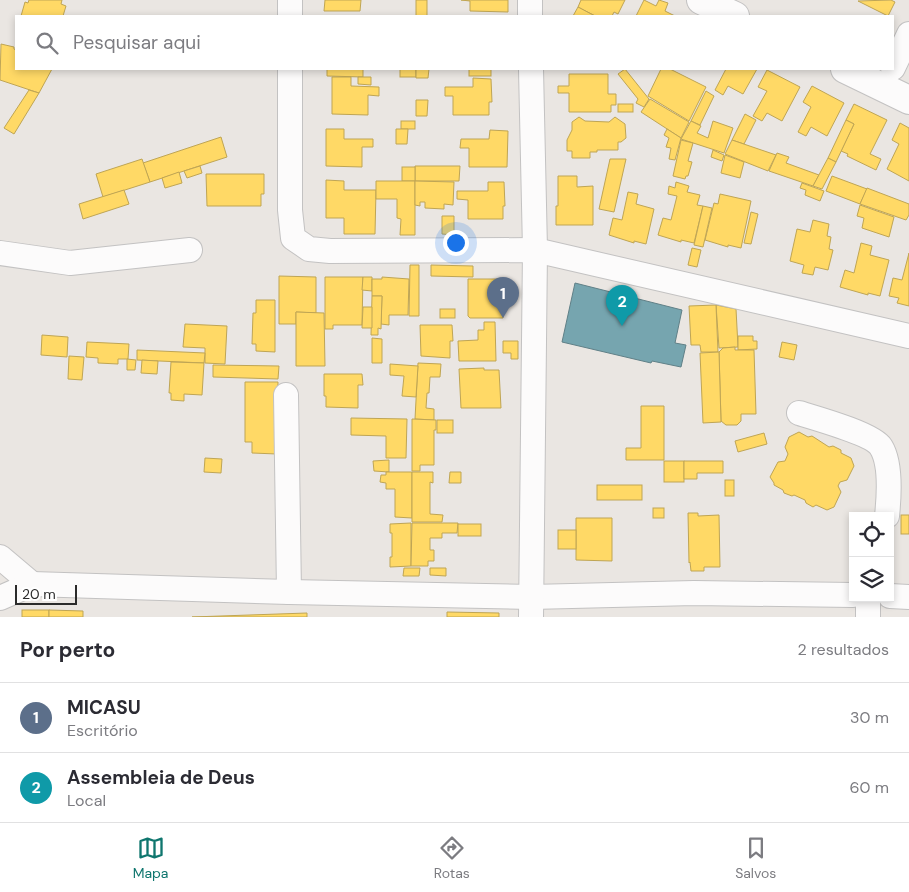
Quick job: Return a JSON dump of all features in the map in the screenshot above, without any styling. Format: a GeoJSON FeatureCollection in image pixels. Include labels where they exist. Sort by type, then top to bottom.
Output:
{"type":"FeatureCollection","features":[{"type":"Feature","properties":{"kind":"street"},"geometry":{"type":"LineString","coordinates":[[290,0],[290,15]]}},
{"type":"Feature","properties":{"kind":"street"},"geometry":{"type":"LineString","coordinates":[[530,0],[530,15]]}},
{"type":"Feature","properties":{"kind":"street"},"geometry":{"type":"LineString","coordinates":[[701,0],[733,15]]}},
{"type":"Feature","properties":{"kind":"street"},"geometry":{"type":"LineString","coordinates":[[894,66],[909,34]]}},
{"type":"Feature","properties":{"kind":"street"},"geometry":{"type":"LineString","coordinates":[[290,70],[290,210],[293,238],[309,250],[535,250],[909,336]]}},
{"type":"Feature","properties":{"kind":"street"},"geometry":{"type":"LineString","coordinates":[[531,70],[535,250],[531,607]]}},
{"type":"Feature","properties":{"kind":"street"},"geometry":{"type":"LineString","coordinates":[[852,70],[890,75],[909,100]]}},
{"type":"Feature","properties":{"kind":"street"},"geometry":{"type":"LineString","coordinates":[[0,253],[70,263],[190,250]]}},
{"type":"Feature","properties":{"kind":"street"},"geometry":{"type":"LineString","coordinates":[[286,395],[289,592]]}},
{"type":"Feature","properties":{"kind":"street"},"geometry":{"type":"LineString","coordinates":[[799,412],[870,437],[881,446],[887,464],[887,512]]}},
{"type":"Feature","properties":{"kind":"street"},"geometry":{"type":"LineString","coordinates":[[0,557],[32,584]]}},
{"type":"Feature","properties":{"kind":"street"},"geometry":{"type":"LineString","coordinates":[[0,598],[32,584],[289,592],[531,607],[694,593],[849,595]]}},
{"type":"Feature","properties":{"kind":"street"},"geometry":{"type":"LineString","coordinates":[[894,596],[909,597]]}},
{"type":"Feature","properties":{"kind":"street"},"geometry":{"type":"LineString","coordinates":[[868,602],[868,617]]}},
{"type":"Feature","properties":{"kind":"building: Moradias"},"geometry":{"type":"Polygon","coordinates":[[[29,0],[62,0],[61,4],[66,6],[63,15],[21,15],[25,2],[28,3],[29,0]]]}},
{"type":"Feature","properties":{"kind":"building: Moradias"},"geometry":{"type":"Polygon","coordinates":[[[325,0],[361,0],[360,11],[324,11],[325,0]]]}},
{"type":"Feature","properties":{"kind":"building: Moradias"},"geometry":{"type":"Polygon","coordinates":[[[416,0],[427,0],[427,15],[416,15],[416,0]]]}},
{"type":"Feature","properties":{"kind":"building: Moradias"},"geometry":{"type":"Polygon","coordinates":[[[461,0],[508,0],[508,12],[470,11],[470,1],[461,0]]]}},
{"type":"Feature","properties":{"kind":"building: Moradias"},"geometry":{"type":"Polygon","coordinates":[[[581,0],[625,0],[618,14],[614,12],[612,15],[593,15],[578,7],[581,0]]]}},
{"type":"Feature","properties":{"kind":"building: Moradias"},"geometry":{"type":"Polygon","coordinates":[[[644,0],[656,6],[659,0],[668,3],[665,11],[673,15],[636,15],[644,0]]]}},
{"type":"Feature","properties":{"kind":"building: Moradias"},"geometry":{"type":"Polygon","coordinates":[[[891,0],[895,2],[888,15],[886,15],[858,1],[891,0]]]}},
{"type":"Feature","properties":{"kind":"building: Moradias"},"geometry":{"type":"Polygon","coordinates":[[[578,7],[593,15],[574,15],[578,7]]]}},
{"type":"Feature","properties":{"kind":"building: Moradias"},"geometry":{"type":"Polygon","coordinates":[[[1,44],[14,47],[15,70],[51,70],[39,93],[0,80],[1,44]]]}},
{"type":"Feature","properties":{"kind":"building: Moradias"},"geometry":{"type":"Polygon","coordinates":[[[327,70],[363,70],[363,77],[327,76],[327,70]]]}},
{"type":"Feature","properties":{"kind":"building: Moradias"},"geometry":{"type":"Polygon","coordinates":[[[400,70],[416,70],[416,77],[400,77],[400,70]]]}},
{"type":"Feature","properties":{"kind":"building: Moradias"},"geometry":{"type":"Polygon","coordinates":[[[416,70],[429,70],[428,78],[416,78],[416,70]]]}},
{"type":"Feature","properties":{"kind":"building: Moradias"},"geometry":{"type":"Polygon","coordinates":[[[469,70],[491,70],[491,76],[469,76],[469,70]]]}},
{"type":"Feature","properties":{"kind":"building: Moradias"},"geometry":{"type":"Polygon","coordinates":[[[626,70],[649,99],[644,107],[636,103],[638,99],[618,74],[626,70]]]}},
{"type":"Feature","properties":{"kind":"building: Moradias"},"geometry":{"type":"Polygon","coordinates":[[[661,70],[672,70],[706,87],[689,121],[648,96],[661,70]]]}},
{"type":"Feature","properties":{"kind":"building: Moradias"},"geometry":{"type":"Polygon","coordinates":[[[725,70],[756,70],[743,94],[728,86],[723,95],[715,90],[725,70]]]}},
{"type":"Feature","properties":{"kind":"building: Moradias"},"geometry":{"type":"Polygon","coordinates":[[[767,70],[800,87],[782,121],[767,113],[762,121],[753,116],[767,91],[758,87],[767,70]]]}},
{"type":"Feature","properties":{"kind":"building: Moradias"},"geometry":{"type":"Polygon","coordinates":[[[569,74],[608,74],[608,94],[616,94],[616,105],[611,105],[611,112],[569,112],[569,93],[558,93],[558,86],[569,86],[569,74]]]}},
{"type":"Feature","properties":{"kind":"building: Moradias"},"geometry":{"type":"Polygon","coordinates":[[[332,77],[351,77],[351,86],[379,87],[379,96],[368,95],[368,115],[332,114],[332,77]]]}},
{"type":"Feature","properties":{"kind":"building: Moradias"},"geometry":{"type":"Polygon","coordinates":[[[358,77],[371,77],[371,85],[358,84],[358,77]]]}},
{"type":"Feature","properties":{"kind":"building: Moradias"},"geometry":{"type":"Polygon","coordinates":[[[473,78],[491,79],[492,102],[489,102],[489,115],[453,115],[453,96],[445,96],[445,87],[473,87],[473,78]]]}},
{"type":"Feature","properties":{"kind":"building: Moradias"},"geometry":{"type":"Polygon","coordinates":[[[812,86],[844,103],[827,136],[811,127],[806,136],[798,132],[811,107],[803,102],[812,86]]]}},
{"type":"Feature","properties":{"kind":"building: Moradias"},"geometry":{"type":"Polygon","coordinates":[[[29,90],[39,93],[14,134],[4,128],[29,90]]]}},
{"type":"Feature","properties":{"kind":"building: Moradias"},"geometry":{"type":"Polygon","coordinates":[[[706,91],[714,96],[700,125],[691,121],[706,91]]]}},
{"type":"Feature","properties":{"kind":"building: Moradias"},"geometry":{"type":"Polygon","coordinates":[[[650,99],[689,122],[681,138],[641,112],[650,99]]]}},
{"type":"Feature","properties":{"kind":"building: Moradias"},"geometry":{"type":"Polygon","coordinates":[[[416,100],[428,100],[427,116],[416,116],[416,100]]]}},
{"type":"Feature","properties":{"kind":"building: Moradias"},"geometry":{"type":"Polygon","coordinates":[[[618,104],[633,104],[633,112],[618,112],[618,104]]]}},
{"type":"Feature","properties":{"kind":"building: Moradias"},"geometry":{"type":"Polygon","coordinates":[[[854,104],[887,120],[870,154],[881,159],[876,170],[847,156],[848,154],[841,151],[854,124],[846,120],[854,104]]]}},
{"type":"Feature","properties":{"kind":"building: Moradias"},"geometry":{"type":"Polygon","coordinates":[[[745,114],[756,120],[744,144],[732,140],[745,114]]]}},
{"type":"Feature","properties":{"kind":"building: Moradias"},"geometry":{"type":"Polygon","coordinates":[[[579,117],[585,121],[609,122],[615,117],[625,124],[626,138],[618,142],[618,150],[597,150],[597,152],[590,152],[590,158],[572,158],[572,151],[567,151],[567,140],[572,130],[572,122],[579,117]]]}},
{"type":"Feature","properties":{"kind":"building: Moradias"},"geometry":{"type":"Polygon","coordinates":[[[846,120],[854,124],[836,162],[828,158],[846,120]]]}},
{"type":"Feature","properties":{"kind":"building: Moradias"},"geometry":{"type":"Polygon","coordinates":[[[401,121],[415,121],[415,129],[401,129],[401,121]]]}},
{"type":"Feature","properties":{"kind":"building: Moradias"},"geometry":{"type":"Polygon","coordinates":[[[691,121],[701,126],[697,133],[708,138],[713,121],[733,128],[724,153],[681,139],[691,121]]]}},
{"type":"Feature","properties":{"kind":"building: Moradias"},"geometry":{"type":"Polygon","coordinates":[[[900,123],[909,128],[909,181],[887,169],[899,144],[892,140],[900,123]]]}},
{"type":"Feature","properties":{"kind":"building: Moradias"},"geometry":{"type":"Polygon","coordinates":[[[326,129],[344,129],[344,139],[373,139],[373,147],[362,147],[362,167],[326,166],[326,129]]]}},
{"type":"Feature","properties":{"kind":"building: Moradias"},"geometry":{"type":"Polygon","coordinates":[[[396,129],[408,129],[407,144],[396,144],[396,129]]]}},
{"type":"Feature","properties":{"kind":"building: Moradias"},"geometry":{"type":"Polygon","coordinates":[[[667,129],[681,138],[675,160],[669,159],[671,148],[666,147],[669,138],[664,135],[667,129]]]}},
{"type":"Feature","properties":{"kind":"building: Moradias"},"geometry":{"type":"Polygon","coordinates":[[[490,130],[508,131],[507,167],[469,167],[469,148],[460,148],[461,139],[489,139],[490,130]]]}},
{"type":"Feature","properties":{"kind":"building: Moradias"},"geometry":{"type":"Polygon","coordinates":[[[221,137],[227,157],[150,182],[143,163],[221,137]]]}},
{"type":"Feature","properties":{"kind":"building: Moradias"},"geometry":{"type":"Polygon","coordinates":[[[681,140],[693,143],[688,161],[692,162],[688,176],[685,179],[673,176],[681,140]]]}},
{"type":"Feature","properties":{"kind":"building: Moradias"},"geometry":{"type":"Polygon","coordinates":[[[732,140],[776,155],[768,171],[725,154],[732,140]]]}},
{"type":"Feature","properties":{"kind":"building: Moradias"},"geometry":{"type":"Polygon","coordinates":[[[713,150],[724,155],[722,161],[711,157],[713,150]]]}},
{"type":"Feature","properties":{"kind":"building: Moradias"},"geometry":{"type":"Polygon","coordinates":[[[777,153],[789,157],[786,163],[819,175],[813,186],[769,171],[777,153]]]}},
{"type":"Feature","properties":{"kind":"building: Moradias"},"geometry":{"type":"Polygon","coordinates":[[[725,155],[744,162],[740,178],[721,173],[725,155]]]}},
{"type":"Feature","properties":{"kind":"building: Moradias"},"geometry":{"type":"Polygon","coordinates":[[[828,158],[836,162],[822,189],[813,186],[828,158]]]}},
{"type":"Feature","properties":{"kind":"building: Moradias"},"geometry":{"type":"Polygon","coordinates":[[[142,159],[150,182],[103,197],[96,174],[142,159]]]}},
{"type":"Feature","properties":{"kind":"building: Moradias"},"geometry":{"type":"Polygon","coordinates":[[[610,159],[626,159],[614,212],[599,209],[610,159]]]}},
{"type":"Feature","properties":{"kind":"building: Moradias"},"geometry":{"type":"Polygon","coordinates":[[[200,166],[202,173],[187,178],[184,171],[200,166]]]}},
{"type":"Feature","properties":{"kind":"building: Moradias"},"geometry":{"type":"Polygon","coordinates":[[[415,166],[460,166],[459,181],[415,181],[415,166]]]}},
{"type":"Feature","properties":{"kind":"building: Moradias"},"geometry":{"type":"Polygon","coordinates":[[[402,167],[415,167],[415,181],[402,181],[402,167]]]}},
{"type":"Feature","properties":{"kind":"building: Moradias"},"geometry":{"type":"Polygon","coordinates":[[[179,172],[182,183],[165,188],[162,178],[179,172]]]}},
{"type":"Feature","properties":{"kind":"building: Moradias"},"geometry":{"type":"Polygon","coordinates":[[[206,174],[264,174],[264,194],[261,194],[261,206],[207,206],[206,174]]]}},
{"type":"Feature","properties":{"kind":"building: Moradias"},"geometry":{"type":"Polygon","coordinates":[[[558,176],[577,176],[577,187],[593,186],[593,225],[556,225],[558,176]]]}},
{"type":"Feature","properties":{"kind":"building: Moradias"},"geometry":{"type":"Polygon","coordinates":[[[832,176],[867,189],[860,204],[826,191],[832,176]]]}},
{"type":"Feature","properties":{"kind":"building: Moradias"},"geometry":{"type":"Polygon","coordinates":[[[326,180],[344,181],[344,190],[376,190],[375,234],[344,234],[344,218],[326,218],[326,180]]]}},
{"type":"Feature","properties":{"kind":"building: Moradias"},"geometry":{"type":"Polygon","coordinates":[[[376,181],[415,181],[415,235],[400,235],[401,219],[397,218],[397,199],[376,199],[376,181]]]}},
{"type":"Feature","properties":{"kind":"building: Moradias"},"geometry":{"type":"Polygon","coordinates":[[[415,181],[454,182],[453,205],[444,204],[444,209],[425,208],[425,202],[420,202],[420,206],[415,205],[415,181]]]}},
{"type":"Feature","properties":{"kind":"building: Moradias"},"geometry":{"type":"Polygon","coordinates":[[[488,182],[504,182],[505,206],[503,206],[503,219],[468,219],[468,200],[457,199],[457,191],[488,191],[488,182]]]}},
{"type":"Feature","properties":{"kind":"building: Moradias"},"geometry":{"type":"Polygon","coordinates":[[[676,182],[689,186],[687,192],[700,195],[697,205],[703,206],[694,243],[681,240],[681,242],[658,235],[663,218],[671,220],[677,196],[668,194],[669,186],[675,188],[676,182]]]}},
{"type":"Feature","properties":{"kind":"building: Moradias"},"geometry":{"type":"Polygon","coordinates":[[[802,183],[824,191],[820,201],[805,195],[806,190],[800,188],[802,183]]]}},
{"type":"Feature","properties":{"kind":"building: Moradias"},"geometry":{"type":"Polygon","coordinates":[[[867,188],[909,204],[909,215],[906,220],[860,204],[867,188]]]}},
{"type":"Feature","properties":{"kind":"building: Moradias"},"geometry":{"type":"Polygon","coordinates":[[[124,190],[129,204],[83,219],[79,204],[124,190]]]}},
{"type":"Feature","properties":{"kind":"building: Moradias"},"geometry":{"type":"Polygon","coordinates":[[[628,192],[638,194],[636,204],[654,209],[646,244],[634,241],[634,243],[609,235],[613,218],[622,220],[628,192]]]}},
{"type":"Feature","properties":{"kind":"building: Moradias"},"geometry":{"type":"Polygon","coordinates":[[[720,194],[751,201],[741,248],[728,245],[728,247],[705,240],[714,203],[718,204],[720,194]]]}},
{"type":"Feature","properties":{"kind":"building: Moradias"},"geometry":{"type":"Polygon","coordinates":[[[860,205],[894,217],[889,237],[862,228],[864,218],[857,216],[860,205]]]}},
{"type":"Feature","properties":{"kind":"building: Moradias"},"geometry":{"type":"Polygon","coordinates":[[[703,206],[712,208],[703,247],[694,245],[703,206]]]}},
{"type":"Feature","properties":{"kind":"building: Moradias"},"geometry":{"type":"Polygon","coordinates":[[[751,212],[758,214],[751,244],[744,243],[751,212]]]}},
{"type":"Feature","properties":{"kind":"building: Moradias"},"geometry":{"type":"Polygon","coordinates":[[[442,216],[454,216],[454,235],[442,234],[442,216]]]}},
{"type":"Feature","properties":{"kind":"building: Moradias"},"geometry":{"type":"Polygon","coordinates":[[[813,220],[829,224],[827,236],[831,237],[829,249],[833,250],[828,270],[815,267],[813,275],[802,273],[804,265],[790,261],[797,229],[810,232],[813,220]]]}},
{"type":"Feature","properties":{"kind":"building: Moradias"},"geometry":{"type":"Polygon","coordinates":[[[861,243],[872,246],[870,255],[889,260],[880,296],[868,293],[868,295],[840,287],[845,270],[854,273],[861,243]]]}},
{"type":"Feature","properties":{"kind":"building: Moradias"},"geometry":{"type":"Polygon","coordinates":[[[692,248],[701,250],[697,267],[688,265],[692,248]]]}},
{"type":"Feature","properties":{"kind":"building: Moradias"},"geometry":{"type":"Polygon","coordinates":[[[909,253],[909,306],[897,303],[899,298],[889,296],[893,278],[902,280],[909,253]]]}},
{"type":"Feature","properties":{"kind":"building: Moradias"},"geometry":{"type":"Polygon","coordinates":[[[410,265],[419,265],[419,316],[409,316],[410,265]]]}},
{"type":"Feature","properties":{"kind":"building: Moradias"},"geometry":{"type":"Polygon","coordinates":[[[431,265],[473,266],[473,277],[431,276],[431,265]]]}},
{"type":"Feature","properties":{"kind":"building: Moradias"},"geometry":{"type":"Polygon","coordinates":[[[279,276],[316,277],[316,313],[296,312],[296,324],[279,324],[279,276]]]}},
{"type":"Feature","properties":{"kind":"building: Moradias"},"geometry":{"type":"Polygon","coordinates":[[[325,277],[363,277],[362,325],[333,325],[333,329],[325,329],[325,277]]]}},
{"type":"Feature","properties":{"kind":"building: Moradias"},"geometry":{"type":"Polygon","coordinates":[[[363,277],[372,277],[372,291],[362,290],[363,277]]]}},
{"type":"Feature","properties":{"kind":"building: Moradias"},"geometry":{"type":"Polygon","coordinates":[[[382,277],[409,279],[408,315],[389,315],[389,325],[381,324],[382,296],[372,296],[372,279],[382,279],[382,277]]]}},
{"type":"Feature","properties":{"kind":"building: Moradias"},"geometry":{"type":"Polygon","coordinates":[[[468,279],[503,279],[504,295],[511,295],[511,304],[503,304],[503,318],[470,318],[468,316],[468,279]]]}},
{"type":"Feature","properties":{"kind":"building: Moradias"},"geometry":{"type":"Polygon","coordinates":[[[372,296],[382,296],[381,329],[378,328],[378,335],[371,335],[372,296]]]}},
{"type":"Feature","properties":{"kind":"building: Moradias"},"geometry":{"type":"Polygon","coordinates":[[[256,300],[275,300],[275,352],[256,351],[256,344],[252,344],[253,313],[256,313],[256,300]]]}},
{"type":"Feature","properties":{"kind":"building: Moradias"},"geometry":{"type":"Polygon","coordinates":[[[716,305],[736,309],[738,347],[719,348],[716,305]]]}},
{"type":"Feature","properties":{"kind":"building: Moradias"},"geometry":{"type":"Polygon","coordinates":[[[716,305],[718,352],[701,352],[700,345],[691,345],[689,306],[716,305]]]}},
{"type":"Feature","properties":{"kind":"building: Moradias"},"geometry":{"type":"Polygon","coordinates":[[[363,307],[372,307],[372,328],[362,328],[363,307]]]}},
{"type":"Feature","properties":{"kind":"building: Moradias"},"geometry":{"type":"Polygon","coordinates":[[[440,309],[455,309],[455,318],[440,318],[440,309]]]}},
{"type":"Feature","properties":{"kind":"building: Moradias"},"geometry":{"type":"Polygon","coordinates":[[[296,312],[324,313],[325,366],[296,366],[296,312]]]}},
{"type":"Feature","properties":{"kind":"building: Moradias"},"geometry":{"type":"Polygon","coordinates":[[[484,322],[495,322],[496,361],[459,361],[458,341],[478,340],[478,330],[484,330],[484,322]]]}},
{"type":"Feature","properties":{"kind":"building: Moradias"},"geometry":{"type":"Polygon","coordinates":[[[185,324],[227,326],[225,364],[205,363],[205,348],[183,347],[185,324]]]}},
{"type":"Feature","properties":{"kind":"building: Moradias"},"geometry":{"type":"Polygon","coordinates":[[[420,325],[452,325],[453,341],[450,341],[450,358],[421,356],[420,325]]]}},
{"type":"Feature","properties":{"kind":"building: Moradias"},"geometry":{"type":"Polygon","coordinates":[[[42,335],[68,337],[67,357],[41,355],[42,335]]]}},
{"type":"Feature","properties":{"kind":"building: Moradias"},"geometry":{"type":"Polygon","coordinates":[[[738,336],[753,336],[753,341],[757,341],[757,349],[738,350],[738,336]]]}},
{"type":"Feature","properties":{"kind":"building: Moradias"},"geometry":{"type":"Polygon","coordinates":[[[372,338],[382,339],[382,363],[372,363],[372,338]]]}},
{"type":"Feature","properties":{"kind":"building: Moradias"},"geometry":{"type":"Polygon","coordinates":[[[503,341],[518,341],[518,359],[511,359],[511,353],[503,353],[503,341]]]}},
{"type":"Feature","properties":{"kind":"building: Moradias"},"geometry":{"type":"Polygon","coordinates":[[[87,342],[129,344],[128,359],[118,359],[118,364],[98,363],[98,358],[86,357],[87,342]]]}},
{"type":"Feature","properties":{"kind":"building: Moradias"},"geometry":{"type":"Polygon","coordinates":[[[782,342],[797,345],[794,360],[779,357],[782,342]]]}},
{"type":"Feature","properties":{"kind":"building: Moradias"},"geometry":{"type":"Polygon","coordinates":[[[735,347],[735,350],[754,350],[756,414],[741,414],[741,421],[737,425],[726,425],[721,421],[719,352],[723,348],[735,347]]]}},
{"type":"Feature","properties":{"kind":"building: Moradias"},"geometry":{"type":"Polygon","coordinates":[[[137,350],[205,353],[204,363],[137,360],[137,350]]]}},
{"type":"Feature","properties":{"kind":"building: Moradias"},"geometry":{"type":"Polygon","coordinates":[[[719,352],[721,422],[703,423],[700,353],[719,352]]]}},
{"type":"Feature","properties":{"kind":"building: Moradias"},"geometry":{"type":"Polygon","coordinates":[[[69,356],[84,357],[82,380],[68,379],[69,356]]]}},
{"type":"Feature","properties":{"kind":"building: Moradias"},"geometry":{"type":"Polygon","coordinates":[[[127,359],[136,360],[135,370],[127,370],[127,359]]]}},
{"type":"Feature","properties":{"kind":"building: Moradias"},"geometry":{"type":"Polygon","coordinates":[[[142,360],[158,361],[157,374],[141,373],[142,360]]]}},
{"type":"Feature","properties":{"kind":"building: Moradias"},"geometry":{"type":"Polygon","coordinates":[[[171,362],[204,363],[202,395],[184,394],[184,401],[171,400],[171,393],[169,393],[171,362]]]}},
{"type":"Feature","properties":{"kind":"building: Moradias"},"geometry":{"type":"Polygon","coordinates":[[[418,363],[441,364],[440,377],[430,377],[429,393],[427,393],[426,408],[434,409],[434,420],[415,419],[418,363]]]}},
{"type":"Feature","properties":{"kind":"building: Moradias"},"geometry":{"type":"Polygon","coordinates":[[[390,364],[418,366],[416,397],[402,396],[404,376],[390,375],[390,364]]]}},
{"type":"Feature","properties":{"kind":"building: Moradias"},"geometry":{"type":"Polygon","coordinates":[[[213,365],[279,366],[278,379],[213,377],[213,365]]]}},
{"type":"Feature","properties":{"kind":"building: Moradias"},"geometry":{"type":"Polygon","coordinates":[[[484,368],[484,370],[499,370],[501,408],[461,408],[459,369],[484,368]]]}},
{"type":"Feature","properties":{"kind":"building: Moradias"},"geometry":{"type":"Polygon","coordinates":[[[324,374],[362,374],[363,385],[358,385],[358,408],[326,407],[324,374]]]}},
{"type":"Feature","properties":{"kind":"building: Moradias"},"geometry":{"type":"Polygon","coordinates":[[[245,382],[278,382],[277,454],[252,453],[252,442],[245,442],[245,382]]]}},
{"type":"Feature","properties":{"kind":"building: Moradias"},"geometry":{"type":"Polygon","coordinates":[[[641,406],[664,406],[664,460],[626,460],[626,448],[641,448],[641,406]]]}},
{"type":"Feature","properties":{"kind":"building: Moradias"},"geometry":{"type":"Polygon","coordinates":[[[351,418],[407,419],[406,458],[386,458],[386,436],[351,435],[351,418]]]}},
{"type":"Feature","properties":{"kind":"building: Moradias"},"geometry":{"type":"Polygon","coordinates":[[[412,419],[436,420],[436,430],[434,430],[434,465],[420,465],[420,471],[412,471],[412,419]]]}},
{"type":"Feature","properties":{"kind":"building: Moradias"},"geometry":{"type":"Polygon","coordinates":[[[437,420],[453,420],[453,433],[437,433],[437,420]]]}},
{"type":"Feature","properties":{"kind":"building: Moradias"},"geometry":{"type":"Polygon","coordinates":[[[799,432],[808,437],[812,436],[829,447],[833,446],[841,450],[841,453],[851,458],[854,466],[847,480],[840,482],[838,486],[841,492],[834,507],[827,510],[816,505],[813,507],[806,503],[805,500],[784,493],[783,490],[774,485],[770,477],[778,462],[785,461],[788,454],[785,447],[789,437],[799,432]]]}},
{"type":"Feature","properties":{"kind":"building: Moradias"},"geometry":{"type":"Polygon","coordinates":[[[764,433],[767,444],[738,452],[735,441],[764,433]]]}},
{"type":"Feature","properties":{"kind":"building: Moradias"},"geometry":{"type":"Polygon","coordinates":[[[205,458],[222,459],[221,473],[204,472],[205,458]]]}},
{"type":"Feature","properties":{"kind":"building: Moradias"},"geometry":{"type":"Polygon","coordinates":[[[389,460],[389,472],[374,471],[373,461],[389,460]]]}},
{"type":"Feature","properties":{"kind":"building: Moradias"},"geometry":{"type":"Polygon","coordinates":[[[664,461],[684,461],[684,482],[664,482],[664,461]]]}},
{"type":"Feature","properties":{"kind":"building: Moradias"},"geometry":{"type":"Polygon","coordinates":[[[684,461],[723,461],[723,473],[697,473],[697,479],[684,479],[684,461]]]}},
{"type":"Feature","properties":{"kind":"building: Moradias"},"geometry":{"type":"Polygon","coordinates":[[[386,472],[412,472],[412,518],[395,517],[395,489],[386,489],[386,483],[380,482],[381,475],[386,475],[386,472]]]}},
{"type":"Feature","properties":{"kind":"building: Moradias"},"geometry":{"type":"Polygon","coordinates":[[[412,472],[433,472],[433,483],[430,482],[430,514],[443,515],[442,522],[412,522],[412,472]]]}},
{"type":"Feature","properties":{"kind":"building: Moradias"},"geometry":{"type":"Polygon","coordinates":[[[450,472],[461,472],[461,483],[449,483],[450,472]]]}},
{"type":"Feature","properties":{"kind":"building: Moradias"},"geometry":{"type":"Polygon","coordinates":[[[725,480],[734,480],[734,496],[725,496],[725,480]]]}},
{"type":"Feature","properties":{"kind":"building: Moradias"},"geometry":{"type":"Polygon","coordinates":[[[597,485],[642,485],[642,500],[597,500],[597,485]]]}},
{"type":"Feature","properties":{"kind":"building: Moradias"},"geometry":{"type":"Polygon","coordinates":[[[653,508],[664,508],[664,518],[653,518],[653,508]]]}},
{"type":"Feature","properties":{"kind":"building: Moradias"},"geometry":{"type":"Polygon","coordinates":[[[688,513],[698,513],[698,516],[719,515],[720,567],[704,567],[704,571],[691,571],[689,563],[688,513]]]}},
{"type":"Feature","properties":{"kind":"building: Moradias"},"geometry":{"type":"Polygon","coordinates":[[[901,515],[909,515],[909,534],[901,534],[901,515]]]}},
{"type":"Feature","properties":{"kind":"building: Moradias"},"geometry":{"type":"Polygon","coordinates":[[[576,518],[612,518],[612,561],[576,560],[576,518]]]}},
{"type":"Feature","properties":{"kind":"building: Moradias"},"geometry":{"type":"Polygon","coordinates":[[[411,523],[411,566],[390,567],[392,533],[390,533],[390,524],[411,523]]]}},
{"type":"Feature","properties":{"kind":"building: Moradias"},"geometry":{"type":"Polygon","coordinates":[[[412,523],[458,523],[457,533],[442,533],[442,538],[430,538],[430,550],[434,550],[434,561],[428,561],[428,566],[411,566],[412,523]]]}},
{"type":"Feature","properties":{"kind":"building: Moradias"},"geometry":{"type":"Polygon","coordinates":[[[458,524],[481,524],[481,536],[458,536],[458,524]]]}},
{"type":"Feature","properties":{"kind":"building: Moradias"},"geometry":{"type":"Polygon","coordinates":[[[558,530],[576,530],[576,549],[558,549],[558,530]]]}},
{"type":"Feature","properties":{"kind":"building: Moradias"},"geometry":{"type":"Polygon","coordinates":[[[404,568],[420,568],[419,576],[403,576],[404,568]]]}},
{"type":"Feature","properties":{"kind":"building: Moradias"},"geometry":{"type":"Polygon","coordinates":[[[430,568],[446,568],[446,576],[430,575],[430,568]]]}},
{"type":"Feature","properties":{"kind":"building: Moradias"},"geometry":{"type":"Polygon","coordinates":[[[22,610],[49,610],[49,617],[22,617],[22,610]]]}},
{"type":"Feature","properties":{"kind":"building: Moradias"},"geometry":{"type":"Polygon","coordinates":[[[49,610],[83,611],[83,617],[49,617],[49,610]]]}},
{"type":"Feature","properties":{"kind":"building: Moradias"},"geometry":{"type":"Polygon","coordinates":[[[447,612],[499,613],[499,617],[447,617],[447,612]]]}},
{"type":"Feature","properties":{"kind":"building: Moradias"},"geometry":{"type":"Polygon","coordinates":[[[307,613],[307,617],[192,617],[307,613]]]}},
{"type":"Feature","properties":{"kind":"building: Público"},"geometry":{"type":"Polygon","coordinates":[[[575,283],[682,310],[675,343],[686,345],[681,367],[652,361],[651,363],[562,342],[575,283]]]}},
{"type":"Feature","properties":{"kind":"place","name":"MICASU"},"geometry":{"type":"Point","coordinates":[503,318]}},
{"type":"Feature","properties":{"kind":"place","name":"Assembleia de Deus"},"geometry":{"type":"Point","coordinates":[622,326]}}]}
